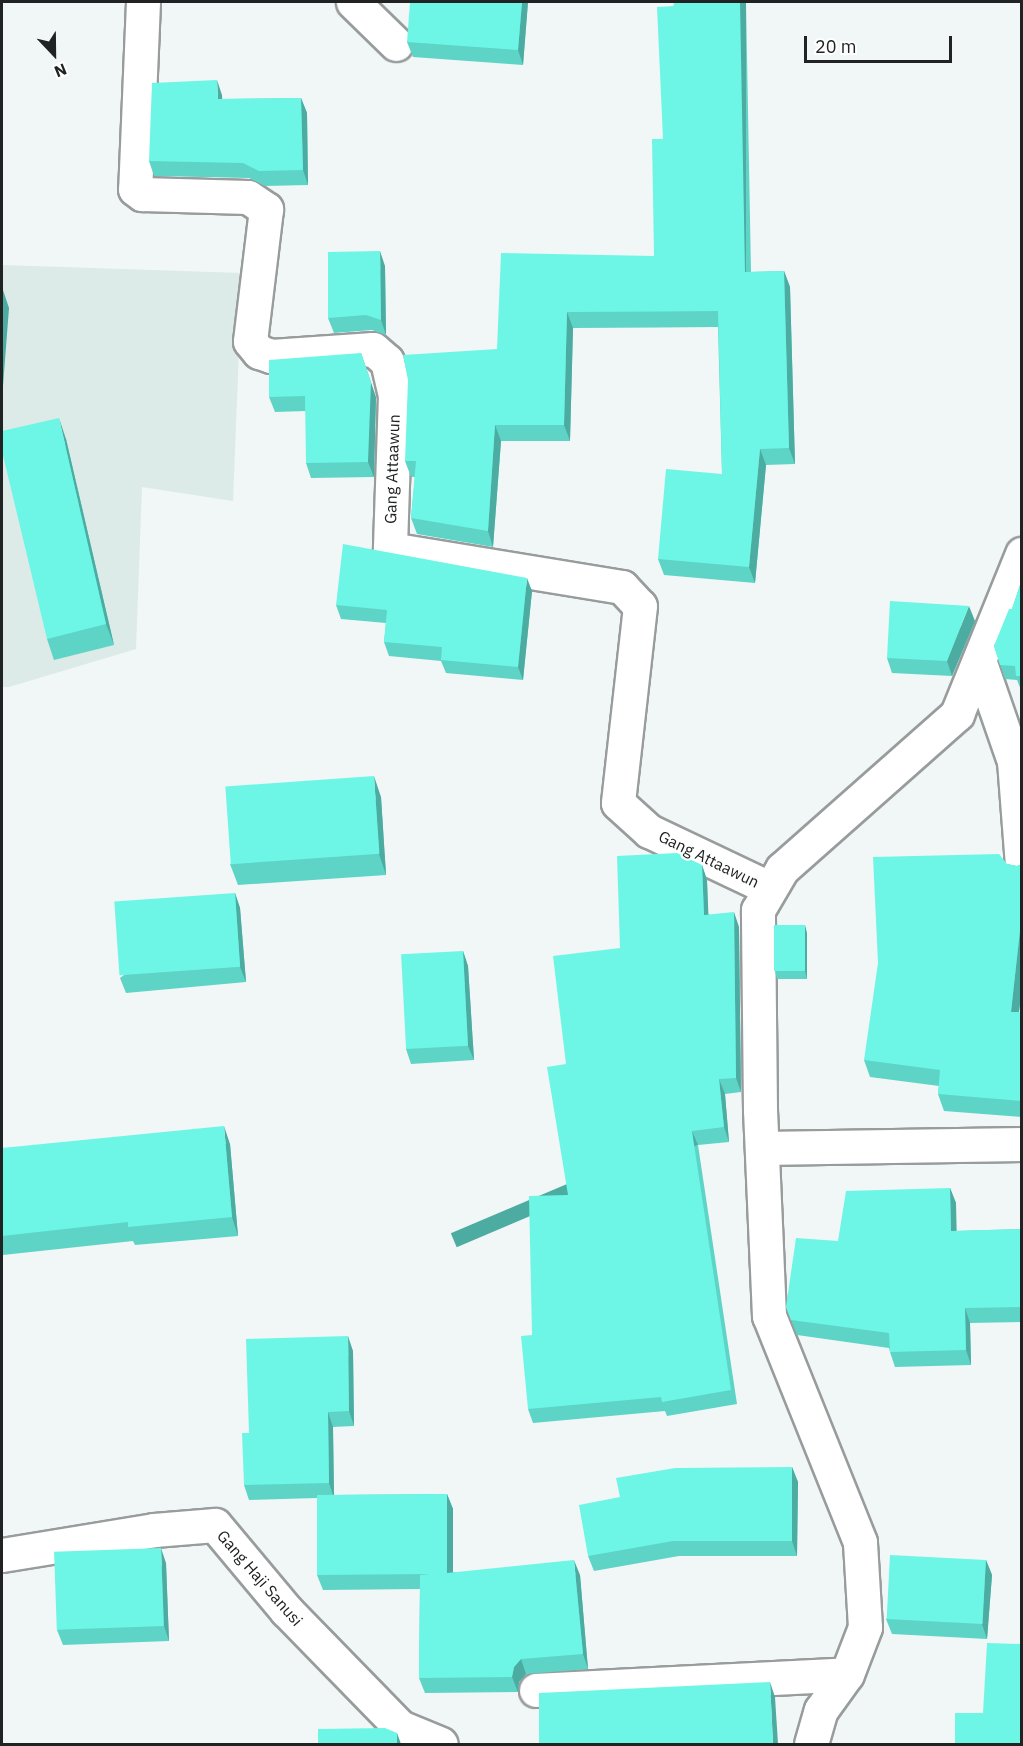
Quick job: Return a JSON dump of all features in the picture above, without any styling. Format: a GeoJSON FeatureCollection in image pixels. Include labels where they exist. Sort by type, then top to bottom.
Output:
{"type":"FeatureCollection","features":[{"type":"Feature","properties":{"kind":"street","name":"Gang Attaawun"},"geometry":{"type":"LineString","coordinates":[[143,2],[135,189],[142,195],[248,197],[266,209],[250,341],[259,352],[271,356],[373,349],[387,361],[395,395],[390,549],[622,587],[640,606],[618,803],[649,831],[769,888]]}},
{"type":"Feature","properties":{"kind":"street"},"geometry":{"type":"LineString","coordinates":[[353,2],[396,44]]}},
{"type":"Feature","properties":{"kind":"street"},"geometry":{"type":"LineString","coordinates":[[812,1744],[821,1710],[847,1674],[865,1627],[860,1542],[769,1316],[762,1148],[758,910],[782,869],[957,714],[980,663],[1022,554]]}},
{"type":"Feature","properties":{"kind":"street"},"geometry":{"type":"LineString","coordinates":[[980,663],[1014,761],[1022,864]]}},
{"type":"Feature","properties":{"kind":"street"},"geometry":{"type":"LineString","coordinates":[[762,1148],[1022,1143]]}},
{"type":"Feature","properties":{"kind":"street","name":"Gang Haji Sanusi"},"geometry":{"type":"LineString","coordinates":[[2,1555],[154,1530],[215,1525],[286,1610],[400,1727],[441,1744]]}},
{"type":"Feature","properties":{"kind":"street"},"geometry":{"type":"LineString","coordinates":[[536,1690],[847,1674]]}},
{"type":"Feature","properties":{"kind":"shaded area"},"geometry":{"type":"Polygon","coordinates":[[[2,265],[242,273],[233,501],[142,487],[136,649],[9,687],[2,687],[2,265]]]}},
{"type":"Feature","properties":{"kind":"building"},"geometry":{"type":"Polygon","coordinates":[[[410,2],[522,2],[518,50],[407,42],[410,2]]]}},
{"type":"Feature","properties":{"kind":"building"},"geometry":{"type":"Polygon","coordinates":[[[674,2],[740,2],[745,272],[784,271],[789,448],[760,449],[749,567],[658,559],[666,469],[722,474],[718,311],[567,312],[564,425],[495,425],[488,531],[411,518],[416,461],[405,461],[408,380],[403,355],[497,349],[501,253],[654,256],[652,139],[663,139],[657,7],[674,6],[674,2]]]}},
{"type":"Feature","properties":{"kind":"building"},"geometry":{"type":"Polygon","coordinates":[[[217,80],[218,99],[301,98],[303,170],[259,171],[243,163],[149,161],[152,83],[217,80]]]}},
{"type":"Feature","properties":{"kind":"building"},"geometry":{"type":"Polygon","coordinates":[[[380,251],[381,320],[366,315],[328,318],[328,252],[380,251]]]}},
{"type":"Feature","properties":{"kind":"building"},"geometry":{"type":"Polygon","coordinates":[[[361,353],[371,382],[368,462],[306,463],[305,396],[269,397],[269,360],[361,353]]]}},
{"type":"Feature","properties":{"kind":"building"},"geometry":{"type":"Polygon","coordinates":[[[59,418],[106,624],[47,639],[2,451],[2,431],[59,418]]]}},
{"type":"Feature","properties":{"kind":"building"},"geometry":{"type":"Polygon","coordinates":[[[343,544],[527,578],[518,667],[441,660],[442,647],[384,642],[387,610],[336,605],[343,544]]]}},
{"type":"Feature","properties":{"kind":"building"},"geometry":{"type":"Polygon","coordinates":[[[1022,579],[1022,676],[1016,676],[1015,666],[1000,665],[994,646],[1009,609],[1012,609],[1022,579]]]}},
{"type":"Feature","properties":{"kind":"building"},"geometry":{"type":"Polygon","coordinates":[[[890,601],[969,606],[947,661],[887,658],[890,601]]]}},
{"type":"Feature","properties":{"kind":"building"},"geometry":{"type":"Polygon","coordinates":[[[374,776],[379,854],[231,864],[225,786],[374,776]]]}},
{"type":"Feature","properties":{"kind":"building"},"geometry":{"type":"Polygon","coordinates":[[[677,853],[702,865],[704,915],[734,912],[736,1078],[719,1079],[724,1127],[692,1131],[731,1390],[662,1402],[661,1397],[528,1409],[521,1336],[532,1335],[529,1196],[568,1195],[547,1067],[566,1064],[553,956],[620,948],[617,856],[677,853]]]}},
{"type":"Feature","properties":{"kind":"building"},"geometry":{"type":"Polygon","coordinates":[[[999,854],[1007,864],[1017,866],[1022,864],[1022,912],[1011,1012],[1022,1012],[1022,1101],[938,1094],[940,1070],[864,1060],[878,963],[873,857],[999,854]]]}},
{"type":"Feature","properties":{"kind":"building"},"geometry":{"type":"Polygon","coordinates":[[[235,893],[240,967],[119,975],[114,901],[235,893]]]}},
{"type":"Feature","properties":{"kind":"building"},"geometry":{"type":"Polygon","coordinates":[[[774,925],[805,925],[805,971],[774,971],[774,925]]]}},
{"type":"Feature","properties":{"kind":"building"},"geometry":{"type":"Polygon","coordinates":[[[463,951],[468,1046],[406,1049],[401,954],[463,951]]]}},
{"type":"Feature","properties":{"kind":"building"},"geometry":{"type":"Polygon","coordinates":[[[224,1126],[232,1217],[128,1227],[128,1222],[2,1236],[2,1148],[224,1126]]]}},
{"type":"Feature","properties":{"kind":"building"},"geometry":{"type":"Polygon","coordinates":[[[950,1188],[951,1231],[1022,1229],[1022,1307],[965,1308],[966,1350],[890,1352],[889,1333],[791,1320],[786,1307],[796,1238],[838,1241],[846,1191],[950,1188]]]}},
{"type":"Feature","properties":{"kind":"building"},"geometry":{"type":"Polygon","coordinates":[[[348,1336],[349,1411],[328,1412],[329,1483],[244,1485],[242,1433],[249,1433],[246,1339],[348,1336]]]}},
{"type":"Feature","properties":{"kind":"building"},"geometry":{"type":"Polygon","coordinates":[[[792,1467],[792,1541],[673,1541],[588,1556],[579,1505],[620,1497],[616,1478],[675,1468],[792,1467]]]}},
{"type":"Feature","properties":{"kind":"building"},"geometry":{"type":"Polygon","coordinates":[[[447,1494],[447,1573],[574,1560],[583,1654],[521,1659],[514,1667],[512,1677],[419,1678],[420,1575],[431,1574],[317,1575],[317,1495],[447,1494]]]}},
{"type":"Feature","properties":{"kind":"building"},"geometry":{"type":"Polygon","coordinates":[[[161,1548],[164,1626],[57,1630],[54,1552],[161,1548]]]}},
{"type":"Feature","properties":{"kind":"building"},"geometry":{"type":"Polygon","coordinates":[[[890,1555],[986,1560],[983,1624],[887,1619],[890,1555]]]}},
{"type":"Feature","properties":{"kind":"building"},"geometry":{"type":"Polygon","coordinates":[[[987,1643],[1022,1644],[1022,1744],[955,1744],[955,1713],[983,1713],[987,1643]]]}},
{"type":"Feature","properties":{"kind":"building"},"geometry":{"type":"Polygon","coordinates":[[[770,1682],[773,1744],[539,1744],[539,1693],[770,1682]]]}},
{"type":"Feature","properties":{"kind":"building"},"geometry":{"type":"Polygon","coordinates":[[[385,1728],[397,1733],[397,1744],[318,1744],[318,1729],[385,1728]]]}}]}
